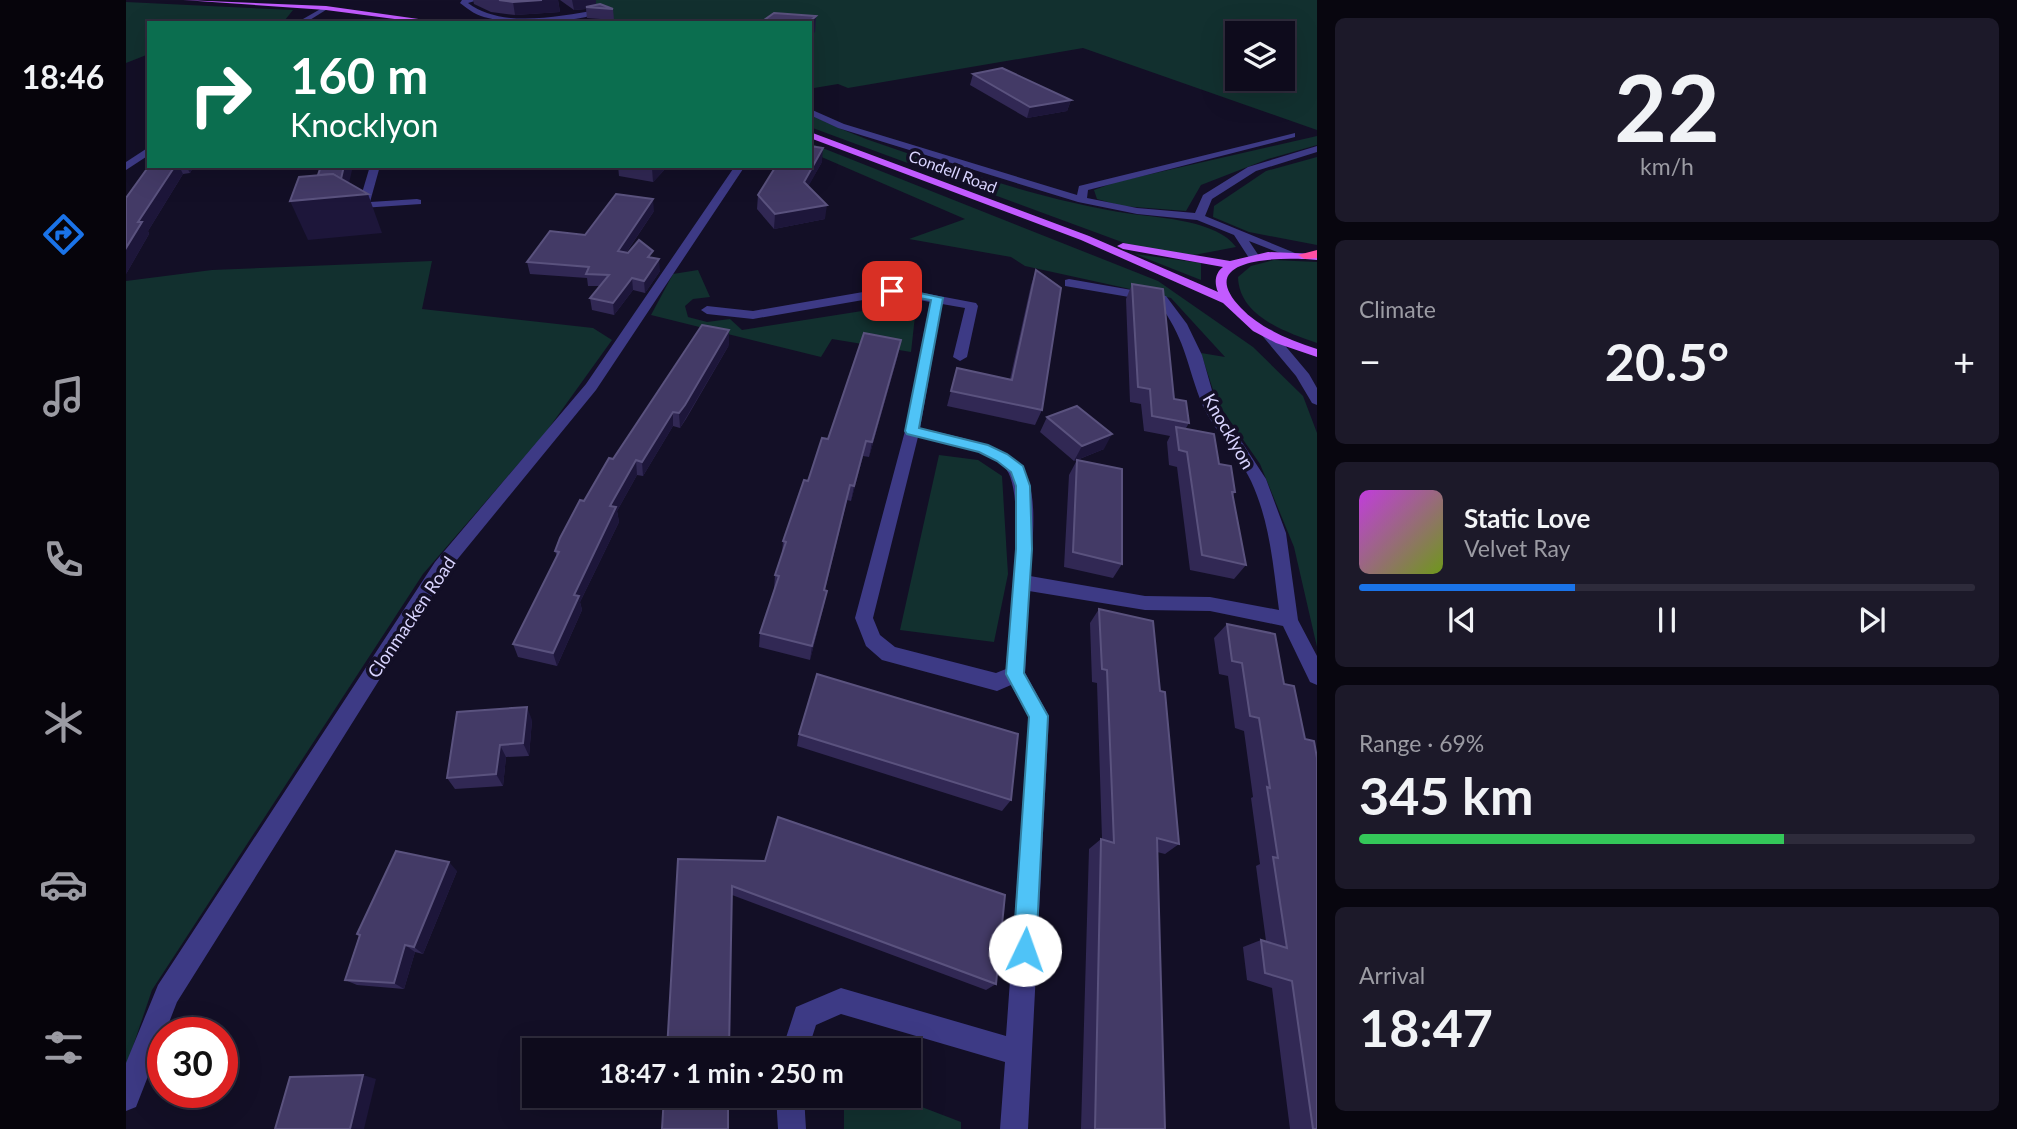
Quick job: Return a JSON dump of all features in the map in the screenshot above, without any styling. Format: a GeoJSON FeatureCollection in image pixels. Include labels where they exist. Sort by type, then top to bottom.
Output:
{"type":"FeatureCollection","features":[{"type":"Feature","properties":{"kind":"main road"},"geometry":{"type":"LineString","coordinates":[[186,0],[326,8],[428,21]]}},
{"type":"Feature","properties":{"kind":"main road","name":"Condell Road"},"geometry":{"type":"LineString","coordinates":[[812,136],[1085,238]]}},
{"type":"Feature","properties":{"kind":"main road"},"geometry":{"type":"LineString","coordinates":[[1085,238],[1233,265]]}},
{"type":"Feature","properties":{"kind":"main road"},"geometry":{"type":"LineString","coordinates":[[1085,238],[1227,300],[1250,322],[1267,333],[1317,353]]}},
{"type":"Feature","properties":{"kind":"main road"},"geometry":{"type":"LineString","coordinates":[[1227,300],[1222,286],[1224,275],[1233,265],[1253,256],[1289,253],[1313,255]]}},
{"type":"Feature","properties":{"kind":"street"},"geometry":{"type":"LineString","coordinates":[[475,0],[461,2],[469,10],[519,21]]}},
{"type":"Feature","properties":{"kind":"street"},"geometry":{"type":"LineString","coordinates":[[560,6],[577,21]]}},
{"type":"Feature","properties":{"kind":"street"},"geometry":{"type":"LineString","coordinates":[[303,21],[326,8]]}},
{"type":"Feature","properties":{"kind":"street"},"geometry":{"type":"LineString","coordinates":[[532,21],[598,12]]}},
{"type":"Feature","properties":{"kind":"street"},"geometry":{"type":"LineString","coordinates":[[812,113],[841,126],[1082,200],[1137,211],[1199,217],[1239,234],[1261,239],[1289,253]]}},
{"type":"Feature","properties":{"kind":"street"},"geometry":{"type":"LineString","coordinates":[[1082,200],[1083,188],[1292,135]]}},
{"type":"Feature","properties":{"kind":"street"},"geometry":{"type":"LineString","coordinates":[[1199,217],[1207,197],[1252,169],[1317,149]]}},
{"type":"Feature","properties":{"kind":"street"},"geometry":{"type":"LineString","coordinates":[[126,167],[147,151]]}},
{"type":"Feature","properties":{"kind":"street"},"geometry":{"type":"LineString","coordinates":[[364,206],[374,168]]}},
{"type":"Feature","properties":{"kind":"street","name":"Clonmacken Road"},"geometry":{"type":"LineString","coordinates":[[126,1097],[167,994],[441,567],[591,387],[739,168]]}},
{"type":"Feature","properties":{"kind":"street"},"geometry":{"type":"LineString","coordinates":[[343,208],[417,202]]}},
{"type":"Feature","properties":{"kind":"street"},"geometry":{"type":"LineString","coordinates":[[1239,234],[1253,256]]}},
{"type":"Feature","properties":{"kind":"street","name":"Knocklyon"},"geometry":{"type":"LineString","coordinates":[[1069,283],[1162,299],[1169,306],[1195,355],[1208,401],[1258,479],[1278,533],[1289,620],[1317,676]]}},
{"type":"Feature","properties":{"kind":"street"},"geometry":{"type":"LineString","coordinates":[[707,310],[753,315],[892,291],[937,298],[972,306],[960,357]]}},
{"type":"Feature","properties":{"kind":"street"},"geometry":{"type":"LineString","coordinates":[[937,298],[912,431],[864,618],[873,640],[889,654],[997,682],[1015,674]]}},
{"type":"Feature","properties":{"kind":"street"},"geometry":{"type":"LineString","coordinates":[[1267,333],[1302,374],[1317,400]]}},
{"type":"Feature","properties":{"kind":"street"},"geometry":{"type":"LineString","coordinates":[[912,431],[983,449],[1018,470],[1023,486],[1015,674],[1039,716],[1014,1129]]}},
{"type":"Feature","properties":{"kind":"street"},"geometry":{"type":"LineString","coordinates":[[1021,582],[1145,603],[1210,604],[1289,620]]}},
{"type":"Feature","properties":{"kind":"street"},"geometry":{"type":"LineString","coordinates":[[799,1038],[805,1016],[841,1001],[1018,1054]]}},
{"type":"Feature","properties":{"kind":"street"},"geometry":{"type":"LineString","coordinates":[[791,1108],[792,1129]]}},
{"type":"Feature","properties":{"kind":"green space"},"geometry":{"type":"Polygon","coordinates":[[[588,0],[1317,0],[1317,130],[1083,48],[848,88],[838,84],[814,88],[812,94],[812,21],[616,21],[588,0]]]}},
{"type":"Feature","properties":{"kind":"green space"},"geometry":{"type":"Polygon","coordinates":[[[126,2],[293,10],[285,20],[279,21],[147,21],[147,55],[126,63],[126,2]]]}},
{"type":"Feature","properties":{"kind":"green space"},"geometry":{"type":"Polygon","coordinates":[[[812,115],[881,144],[1027,191],[1079,204],[1203,226],[1228,238],[1236,247],[1194,255],[1138,248],[812,128],[812,115]]]}},
{"type":"Feature","properties":{"kind":"green space"},"geometry":{"type":"Polygon","coordinates":[[[1317,136],[1317,145],[1268,159],[1201,185],[1186,211],[1122,206],[1097,199],[1094,190],[1116,182],[1317,136]]]}},
{"type":"Feature","properties":{"kind":"green space"},"geometry":{"type":"Polygon","coordinates":[[[812,144],[1158,281],[1253,347],[1303,396],[1317,433],[1317,647],[1294,547],[1260,464],[1217,402],[1201,353],[1225,357],[1171,298],[1025,266],[1011,257],[909,239],[965,219],[812,153],[812,144]]]}},
{"type":"Feature","properties":{"kind":"green space"},"geometry":{"type":"Polygon","coordinates":[[[1317,157],[1317,245],[1249,232],[1213,217],[1214,206],[1266,171],[1317,157]]]}},
{"type":"Feature","properties":{"kind":"green space"},"geometry":{"type":"Polygon","coordinates":[[[1135,254],[1201,263],[1201,280],[1135,254]]]}},
{"type":"Feature","properties":{"kind":"green space"},"geometry":{"type":"Polygon","coordinates":[[[1274,260],[1317,262],[1317,343],[1291,334],[1266,320],[1246,302],[1240,291],[1238,277],[1251,266],[1274,260]]]}},
{"type":"Feature","properties":{"kind":"green space"},"geometry":{"type":"Polygon","coordinates":[[[432,261],[422,309],[593,328],[612,340],[546,432],[423,574],[152,990],[126,1067],[126,281],[212,270],[432,261]]]}},
{"type":"Feature","properties":{"kind":"green space"},"geometry":{"type":"Polygon","coordinates":[[[698,270],[710,297],[693,299],[685,306],[688,317],[707,322],[730,319],[742,330],[900,305],[916,307],[911,352],[832,339],[821,357],[651,315],[673,274],[698,270]]]}},
{"type":"Feature","properties":{"kind":"green space"},"geometry":{"type":"Polygon","coordinates":[[[939,455],[978,460],[1002,476],[1008,574],[994,642],[900,630],[939,455]]]}},
{"type":"Feature","properties":{"kind":"green space"},"geometry":{"type":"Polygon","coordinates":[[[921,1107],[961,1122],[961,1129],[844,1129],[844,1108],[921,1107]]]}},
{"type":"Feature","properties":{"kind":"building"},"geometry":{"type":"Polygon","coordinates":[[[499,0],[542,0],[513,2],[499,0]]]}},
{"type":"Feature","properties":{"kind":"building"},"geometry":{"type":"Polygon","coordinates":[[[600,4],[613,9],[586,7],[600,4]]]}},
{"type":"Feature","properties":{"kind":"building"},"geometry":{"type":"Polygon","coordinates":[[[774,13],[816,16],[810,21],[763,21],[774,13]]]}},
{"type":"Feature","properties":{"kind":"building"},"geometry":{"type":"Polygon","coordinates":[[[1002,68],[1071,100],[1030,107],[973,74],[1002,68]]]}},
{"type":"Feature","properties":{"kind":"building"},"geometry":{"type":"Polygon","coordinates":[[[812,146],[823,148],[812,168],[812,146]]]}},
{"type":"Feature","properties":{"kind":"building"},"geometry":{"type":"Polygon","coordinates":[[[148,168],[174,168],[138,222],[142,222],[126,248],[126,198],[148,168]]]}},
{"type":"Feature","properties":{"kind":"building"},"geometry":{"type":"Polygon","coordinates":[[[320,168],[344,168],[341,179],[333,174],[318,175],[320,168]]]}},
{"type":"Feature","properties":{"kind":"building"},"geometry":{"type":"Polygon","coordinates":[[[775,168],[812,168],[804,182],[827,205],[775,214],[758,195],[775,168]]]}},
{"type":"Feature","properties":{"kind":"building"},"geometry":{"type":"Polygon","coordinates":[[[333,174],[368,194],[290,201],[299,177],[333,174]]]}},
{"type":"Feature","properties":{"kind":"building"},"geometry":{"type":"Polygon","coordinates":[[[616,194],[653,199],[618,251],[628,253],[639,240],[653,251],[648,257],[659,259],[644,281],[632,278],[613,303],[590,298],[609,275],[586,274],[589,267],[527,262],[550,231],[585,235],[616,194]]]}},
{"type":"Feature","properties":{"kind":"building"},"geometry":{"type":"Polygon","coordinates":[[[1036,270],[1061,288],[1042,410],[951,391],[957,368],[1012,380],[1036,270]]]}},
{"type":"Feature","properties":{"kind":"building"},"geometry":{"type":"Polygon","coordinates":[[[1132,284],[1163,289],[1174,399],[1186,401],[1189,423],[1152,416],[1150,389],[1138,387],[1132,284]]]}},
{"type":"Feature","properties":{"kind":"building"},"geometry":{"type":"Polygon","coordinates":[[[702,325],[729,330],[685,405],[679,413],[673,412],[642,462],[636,460],[610,506],[616,507],[574,595],[579,596],[553,653],[513,644],[559,552],[555,551],[560,538],[580,500],[584,501],[609,458],[613,459],[702,325]]]}},
{"type":"Feature","properties":{"kind":"building"},"geometry":{"type":"Polygon","coordinates":[[[864,333],[901,340],[872,442],[866,441],[854,486],[850,485],[812,646],[760,633],[779,576],[775,575],[786,542],[783,541],[804,480],[808,481],[822,438],[828,439],[864,333]]]}},
{"type":"Feature","properties":{"kind":"building"},"geometry":{"type":"Polygon","coordinates":[[[1077,406],[1112,434],[1082,446],[1047,417],[1077,406]]]}},
{"type":"Feature","properties":{"kind":"building"},"geometry":{"type":"Polygon","coordinates":[[[1176,427],[1214,434],[1219,464],[1231,466],[1235,492],[1232,492],[1246,565],[1202,555],[1187,452],[1179,450],[1176,427]]]}},
{"type":"Feature","properties":{"kind":"building"},"geometry":{"type":"Polygon","coordinates":[[[1077,460],[1122,469],[1122,564],[1073,552],[1077,460]]]}},
{"type":"Feature","properties":{"kind":"building"},"geometry":{"type":"Polygon","coordinates":[[[1099,609],[1153,621],[1160,691],[1165,692],[1179,844],[1157,838],[1165,1129],[1095,1129],[1101,839],[1114,843],[1107,670],[1102,669],[1099,609]]]}},
{"type":"Feature","properties":{"kind":"building"},"geometry":{"type":"Polygon","coordinates":[[[1227,624],[1275,634],[1284,684],[1294,686],[1305,739],[1314,741],[1317,758],[1317,1129],[1313,1129],[1292,981],[1265,973],[1261,940],[1287,948],[1273,857],[1278,858],[1259,718],[1250,716],[1242,663],[1232,661],[1227,624]]]}},
{"type":"Feature","properties":{"kind":"building"},"geometry":{"type":"Polygon","coordinates":[[[817,674],[1018,734],[1011,800],[799,734],[817,674]]]}},
{"type":"Feature","properties":{"kind":"building"},"geometry":{"type":"Polygon","coordinates":[[[527,707],[523,743],[500,745],[496,774],[447,778],[457,712],[527,707]]]}},
{"type":"Feature","properties":{"kind":"building"},"geometry":{"type":"Polygon","coordinates":[[[778,817],[1005,895],[996,984],[732,886],[729,1038],[668,1038],[678,859],[765,861],[778,817]]]}},
{"type":"Feature","properties":{"kind":"building"},"geometry":{"type":"Polygon","coordinates":[[[396,851],[449,862],[414,947],[405,945],[394,983],[345,980],[360,935],[357,934],[396,851]]]}},
{"type":"Feature","properties":{"kind":"building"},"geometry":{"type":"Polygon","coordinates":[[[363,1075],[350,1129],[275,1129],[290,1077],[363,1075]]]}},
{"type":"Feature","properties":{"kind":"building"},"geometry":{"type":"Polygon","coordinates":[[[663,1108],[728,1108],[728,1129],[662,1129],[663,1108]]]}},
{"type":"Feature","properties":{"kind":"route"},"geometry":{"type":"LineString","coordinates":[[892,291],[937,298],[912,431],[983,449],[1002,457],[1018,470],[1023,486],[1024,549],[1015,674],[1039,716],[1025,950]]}}]}
